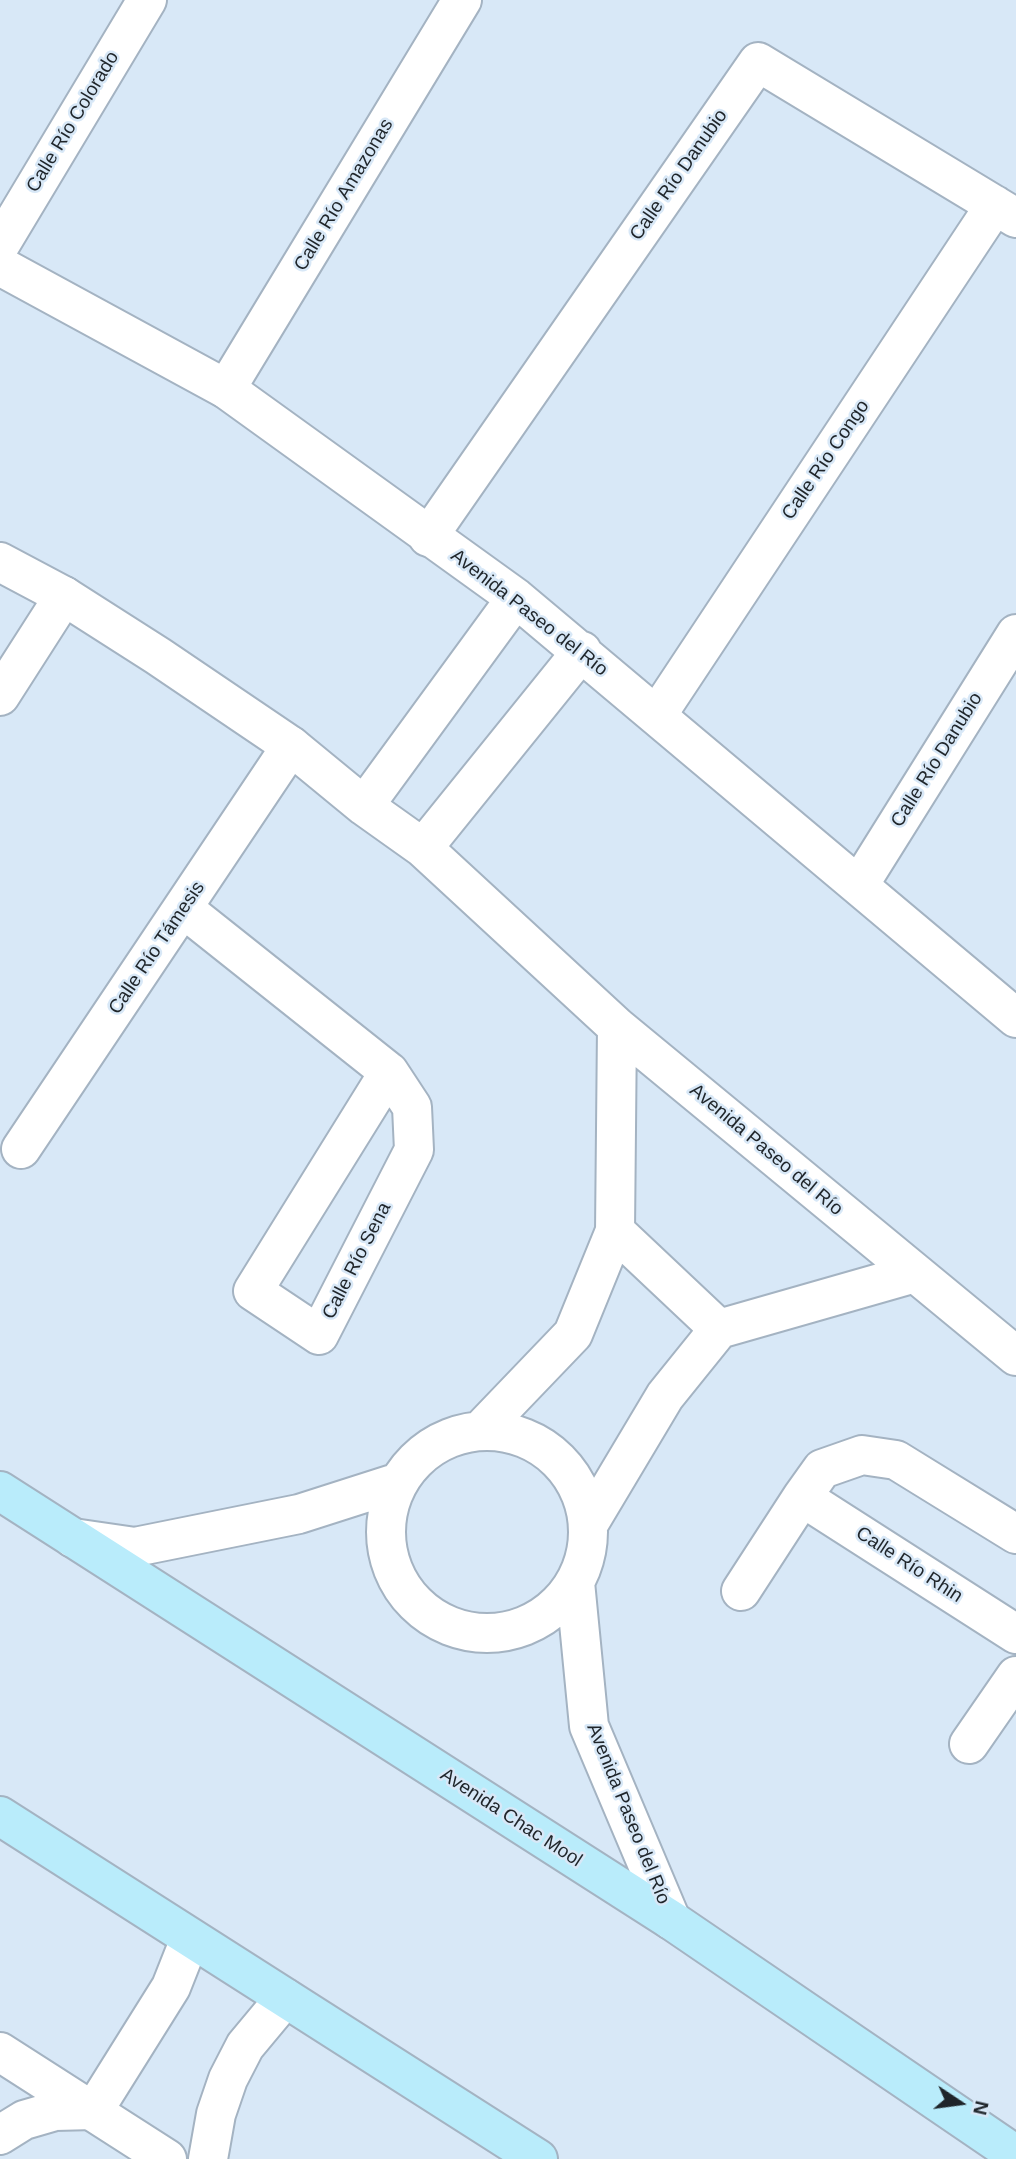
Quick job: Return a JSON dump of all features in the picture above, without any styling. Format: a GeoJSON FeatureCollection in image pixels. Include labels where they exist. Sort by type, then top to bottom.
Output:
{"type":"FeatureCollection","features":[{"type":"Feature","properties":{"kind":"main road","name":"Avenida Chac Mool"},"geometry":{"type":"LineString","coordinates":[[0,1491],[671,1920],[1016,2155]]}},
{"type":"Feature","properties":{"kind":"main road"},"geometry":{"type":"LineString","coordinates":[[0,1816],[538,2159]]}},
{"type":"Feature","properties":{"kind":"street","name":"Calle Río Colorado"},"geometry":{"type":"LineString","coordinates":[[0,245],[147,0]]}},
{"type":"Feature","properties":{"kind":"street","name":"Calle Río Amazonas"},"geometry":{"type":"LineString","coordinates":[[226,389],[462,0]]}},
{"type":"Feature","properties":{"kind":"street","name":"Calle Río Danubio"},"geometry":{"type":"LineString","coordinates":[[428,537],[758,62],[1006,211]]}},
{"type":"Feature","properties":{"kind":"street","name":"Calle Río Congo"},"geometry":{"type":"LineString","coordinates":[[657,715],[1006,211]]}},
{"type":"Feature","properties":{"kind":"street","name":"Avenida Paseo del Río"},"geometry":{"type":"LineString","coordinates":[[0,266],[226,389],[516,598],[1016,1018]]}},
{"type":"Feature","properties":{"kind":"street","name":"Avenida Paseo del Río"},"geometry":{"type":"LineString","coordinates":[[0,562],[64,596],[291,746],[364,806],[423,848],[617,1027],[1016,1356]]}},
{"type":"Feature","properties":{"kind":"street"},"geometry":{"type":"LineString","coordinates":[[0,696],[64,596]]}},
{"type":"Feature","properties":{"kind":"street"},"geometry":{"type":"LineString","coordinates":[[364,806],[516,598]]}},
{"type":"Feature","properties":{"kind":"street","name":"Calle Río Danubio"},"geometry":{"type":"LineString","coordinates":[[859,885],[1016,635]]}},
{"type":"Feature","properties":{"kind":"street"},"geometry":{"type":"LineString","coordinates":[[423,848],[582,651]]}},
{"type":"Feature","properties":{"kind":"street","name":"Calle Río Támesis"},"geometry":{"type":"LineString","coordinates":[[21,1149],[291,746]]}},
{"type":"Feature","properties":{"kind":"street","name":"Calle Río Sena"},"geometry":{"type":"LineString","coordinates":[[184,909],[389,1072],[412,1107],[414,1150],[319,1335],[253,1291],[389,1072]]}},
{"type":"Feature","properties":{"kind":"street"},"geometry":{"type":"LineString","coordinates":[[480,1431],[573,1334],[615,1231],[617,1027]]}},
{"type":"Feature","properties":{"kind":"street"},"geometry":{"type":"LineString","coordinates":[[615,1231],[719,1329]]}},
{"type":"Feature","properties":{"kind":"street"},"geometry":{"type":"LineString","coordinates":[[588,1525],[665,1396],[719,1329],[915,1273]]}},
{"type":"Feature","properties":{"kind":"street"},"geometry":{"type":"LineString","coordinates":[[480,1431],[512,1434],[542,1447],[565,1468],[581,1495],[588,1525],[586,1555],[575,1583],[556,1606],[530,1624],[500,1633],[468,1632],[438,1621],[413,1602],[401,1584],[386,1545],[388,1513],[399,1482],[420,1456],[447,1439],[480,1431]]}},
{"type":"Feature","properties":{"kind":"street"},"geometry":{"type":"LineString","coordinates":[[741,1591],[822,1469],[862,1455],[896,1460],[1016,1534]]}},
{"type":"Feature","properties":{"kind":"street"},"geometry":{"type":"LineString","coordinates":[[73,1538],[135,1547],[299,1514],[399,1482]]}},
{"type":"Feature","properties":{"kind":"street","name":"Calle Río Rhin"},"geometry":{"type":"LineString","coordinates":[[802,1497],[1016,1634]]}},
{"type":"Feature","properties":{"kind":"street","name":"Avenida Paseo del Río"},"geometry":{"type":"LineString","coordinates":[[575,1583],[589,1726],[671,1920]]}},
{"type":"Feature","properties":{"kind":"street"},"geometry":{"type":"LineString","coordinates":[[969,1744],[1016,1676]]}},
{"type":"Feature","properties":{"kind":"street"},"geometry":{"type":"LineString","coordinates":[[94,2110],[171,1987],[190,1939]]}},
{"type":"Feature","properties":{"kind":"street"},"geometry":{"type":"LineString","coordinates":[[208,2159],[216,2113],[228,2079],[245,2046],[285,1998]]}},
{"type":"Feature","properties":{"kind":"street"},"geometry":{"type":"LineString","coordinates":[[0,2052],[167,2159]]}},
{"type":"Feature","properties":{"kind":"street"},"geometry":{"type":"LineString","coordinates":[[0,2135],[24,2120],[55,2111],[94,2110]]}}]}
